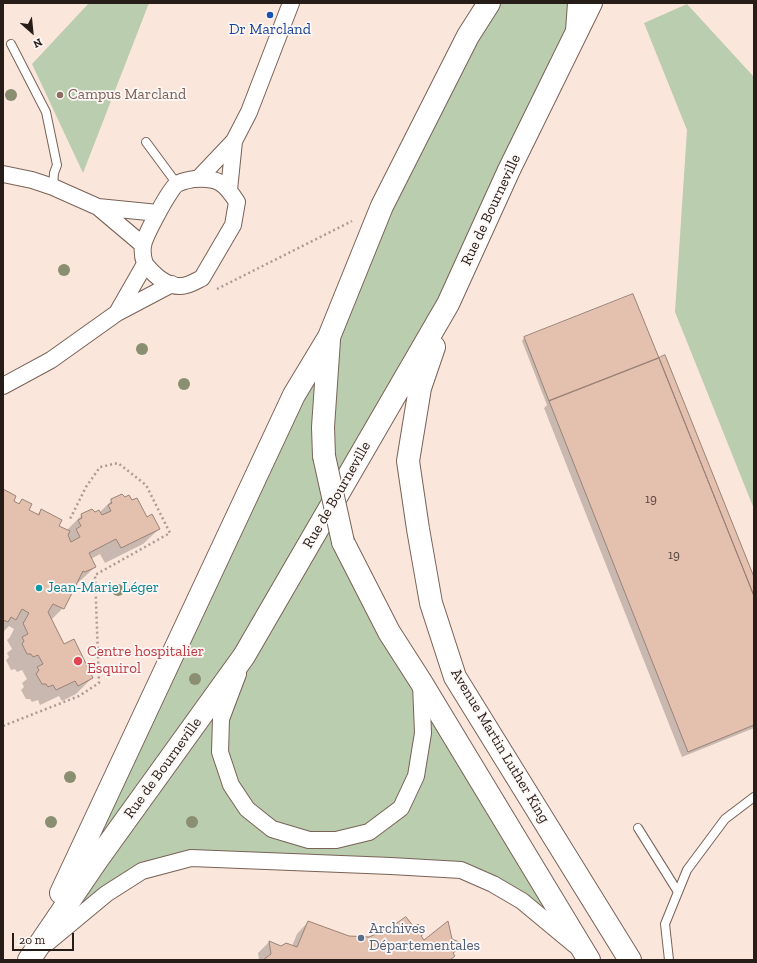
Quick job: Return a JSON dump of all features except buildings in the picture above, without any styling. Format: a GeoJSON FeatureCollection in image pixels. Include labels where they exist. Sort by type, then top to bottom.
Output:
{"type":"FeatureCollection","features":[{"type":"Feature","properties":{"kind":"main road","name":"Rue de Bourneville"},"geometry":{"type":"LineString","coordinates":[[30,958],[294,395],[329,337],[382,206],[468,36],[489,3]]}},
{"type":"Feature","properties":{"kind":"main road","name":"Rue de Bourneville"},"geometry":{"type":"LineString","coordinates":[[30,958],[97,860],[244,656],[448,304],[509,170],[591,3]]}},
{"type":"Feature","properties":{"kind":"main road","name":"Avenue Martin Luther King"},"geometry":{"type":"LineString","coordinates":[[448,304],[420,388],[408,461],[431,603],[455,677],[630,960]]}},
{"type":"Feature","properties":{"kind":"main road"},"geometry":{"type":"LineString","coordinates":[[329,337],[323,427],[324,456],[343,542],[389,632],[421,682],[587,956]]}},
{"type":"Feature","properties":{"kind":"street"},"geometry":{"type":"LineString","coordinates":[[198,179],[234,141],[249,112],[291,3]]}},
{"type":"Feature","properties":{"kind":"street"},"geometry":{"type":"LineString","coordinates":[[468,36],[476,3]]}},
{"type":"Feature","properties":{"kind":"street"},"geometry":{"type":"LineString","coordinates":[[574,37],[576,3]]}},
{"type":"Feature","properties":{"kind":"street"},"geometry":{"type":"LineString","coordinates":[[229,190],[234,141]]}},
{"type":"Feature","properties":{"kind":"street"},"geometry":{"type":"LineString","coordinates":[[3,174],[32,180],[53,187],[98,207],[143,245]]}},
{"type":"Feature","properties":{"kind":"street"},"geometry":{"type":"LineString","coordinates":[[206,178],[221,183],[229,190],[237,202],[233,225],[202,278],[193,283],[181,286],[163,281],[155,276],[144,264],[142,254],[143,245],[172,188],[187,180],[198,179],[206,178]]}},
{"type":"Feature","properties":{"kind":"street"},"geometry":{"type":"LineString","coordinates":[[98,207],[158,213]]}},
{"type":"Feature","properties":{"kind":"street"},"geometry":{"type":"LineString","coordinates":[[117,313],[144,264]]}},
{"type":"Feature","properties":{"kind":"street"},"geometry":{"type":"LineString","coordinates":[[3,386],[51,360],[117,313],[172,284]]}},
{"type":"Feature","properties":{"kind":"street"},"geometry":{"type":"LineString","coordinates":[[244,656],[221,720],[220,752],[231,785],[247,809],[272,829],[309,840],[336,840],[370,832],[401,808],[416,776],[423,733],[421,682]]}},
{"type":"Feature","properties":{"kind":"street"},"geometry":{"type":"LineString","coordinates":[[30,958],[106,894],[142,871],[192,858],[460,870],[493,884],[522,901],[587,956]]}},
{"type":"Feature","properties":{"kind":"lane"},"geometry":{"type":"LineString","coordinates":[[11,44],[46,112],[57,165],[54,173],[53,187]]}},
{"type":"Feature","properties":{"kind":"lane"},"geometry":{"type":"LineString","coordinates":[[146,142],[177,184]]}},
{"type":"Feature","properties":{"kind":"lane"},"geometry":{"type":"LineString","coordinates":[[669,960],[665,924],[687,870],[725,819],[754,797]]}},
{"type":"Feature","properties":{"kind":"lane"},"geometry":{"type":"LineString","coordinates":[[638,828],[678,892]]}},
{"type":"Feature","properties":{"kind":"path"},"geometry":{"type":"LineString","coordinates":[[212,292],[382,206]]}},
{"type":"Feature","properties":{"kind":"path"},"geometry":{"type":"LineString","coordinates":[[3,726],[79,696],[99,683],[95,575],[170,533],[146,485],[118,463],[100,467],[86,487],[70,519]]}},
{"type":"Feature","properties":{"kind":"green space"},"geometry":{"type":"Polygon","coordinates":[[[89,3],[149,3],[83,173],[32,64],[89,3]]]}},
{"type":"Feature","properties":{"kind":"green space"},"geometry":{"type":"Polygon","coordinates":[[[476,3],[576,3],[574,37],[448,304],[330,497],[343,542],[584,952],[522,901],[461,870],[192,858],[142,871],[32,956],[468,36],[476,3]]]}},
{"type":"Feature","properties":{"kind":"green space"},"geometry":{"type":"Polygon","coordinates":[[[687,4],[754,77],[754,509],[675,312],[687,130],[644,23],[687,4]]]}},
{"type":"Feature","properties":{"kind":"place","name":"Dr Marcland"},"geometry":{"type":"Point","coordinates":[270,15]}},
{"type":"Feature","properties":{"kind":"place","name":"Campus Marcland"},"geometry":{"type":"Point","coordinates":[60,95]}},
{"type":"Feature","properties":{"kind":"place","name":"Jean-Marie Léger"},"geometry":{"type":"Point","coordinates":[39,588]}},
{"type":"Feature","properties":{"kind":"place","name":"Centre hospitalier Esquirol"},"geometry":{"type":"Point","coordinates":[78,661]}},
{"type":"Feature","properties":{"kind":"place","name":"Archives Départementales"},"geometry":{"type":"Point","coordinates":[361,938]}}]}
